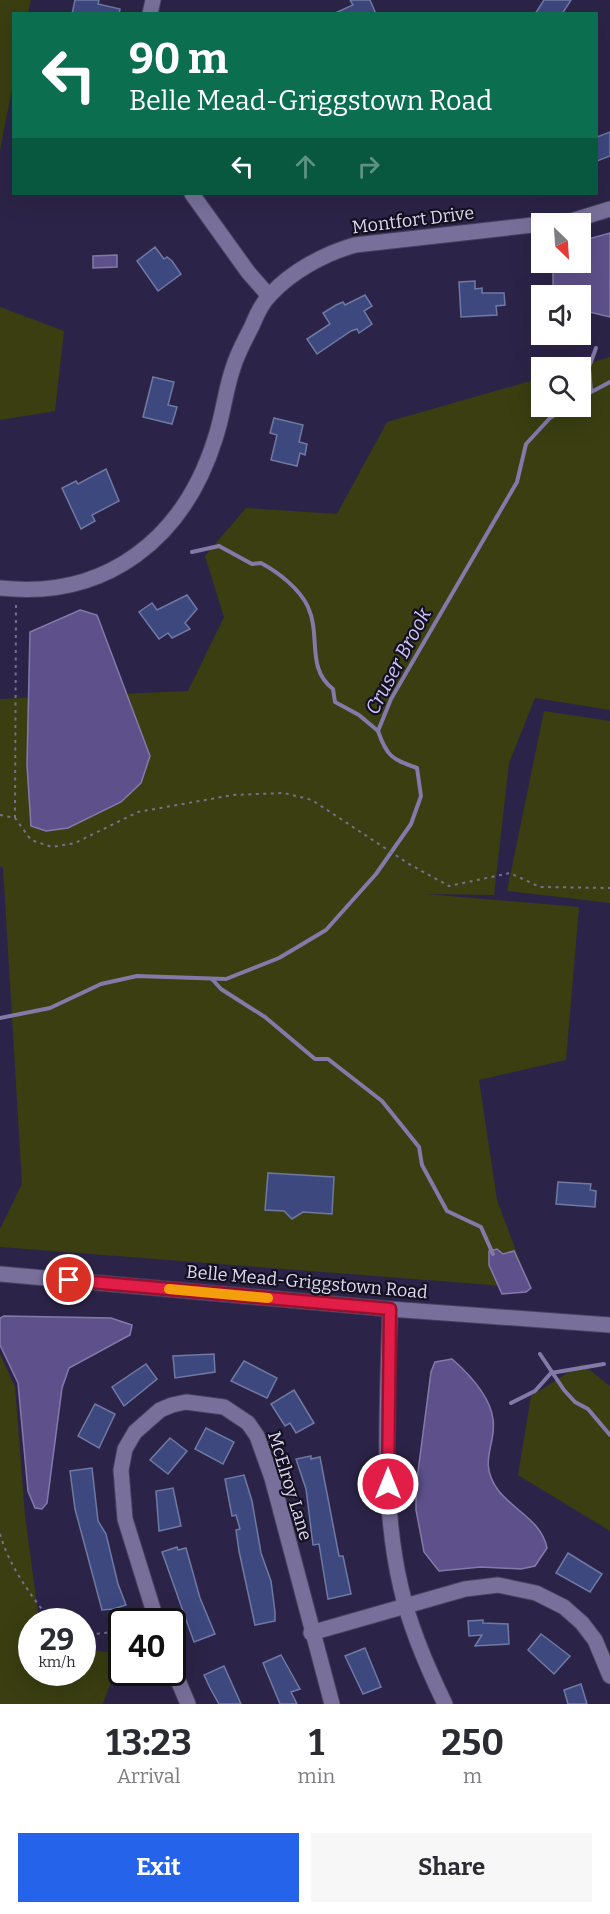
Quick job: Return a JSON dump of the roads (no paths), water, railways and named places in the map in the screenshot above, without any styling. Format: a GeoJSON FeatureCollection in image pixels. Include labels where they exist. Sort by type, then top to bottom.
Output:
{"type":"FeatureCollection","features":[{"type":"Feature","properties":{"kind":"street"},"geometry":{"type":"LineString","coordinates":[[193,195],[268,296]]}},
{"type":"Feature","properties":{"kind":"street"},"geometry":{"type":"LineString","coordinates":[[591,215],[610,209]]}},
{"type":"Feature","properties":{"kind":"street","name":"Montfort Drive"},"geometry":{"type":"LineString","coordinates":[[0,588],[45,589],[91,579],[135,556],[163,533],[186,505],[203,473],[216,437],[233,367],[268,296],[295,274],[331,252],[355,245],[531,225]]}},
{"type":"Feature","properties":{"kind":"street","name":"Belle Mead-Griggstown Road"},"geometry":{"type":"LineString","coordinates":[[0,1274],[390,1309],[610,1325]]}},
{"type":"Feature","properties":{"kind":"street"},"geometry":{"type":"LineString","coordinates":[[390,1309],[388,1506],[400,1587],[419,1647],[445,1704]]}},
{"type":"Feature","properties":{"kind":"street","name":"McElroy Lane"},"geometry":{"type":"LineString","coordinates":[[153,1608],[125,1519],[121,1470],[125,1449],[135,1432],[160,1410],[186,1402],[206,1403],[237,1414],[249,1423],[257,1436],[272,1478],[311,1632],[332,1704]]}},
{"type":"Feature","properties":{"kind":"street"},"geometry":{"type":"LineString","coordinates":[[311,1632],[465,1589],[498,1585],[536,1593],[564,1607],[582,1623],[595,1640],[610,1676]]}},
{"type":"Feature","properties":{"kind":"street"},"geometry":{"type":"LineString","coordinates":[[180,1686],[188,1704]]}},
{"type":"Feature","properties":{"kind":"waterway"},"geometry":{"type":"LineString","coordinates":[[591,362],[596,348]]}},
{"type":"Feature","properties":{"kind":"waterway","name":"Cruser Brook"},"geometry":{"type":"LineString","coordinates":[[591,392],[610,382]]}},
{"type":"Feature","properties":{"kind":"waterway","name":"Cruser Brook"},"geometry":{"type":"LineString","coordinates":[[0,1018],[50,1008],[101,984],[137,976],[226,979],[279,958],[326,930],[376,874],[411,824],[421,796],[417,768],[392,756],[384,746],[378,731],[391,699],[517,482],[526,444],[552,417]]}},
{"type":"Feature","properties":{"kind":"waterway"},"geometry":{"type":"LineString","coordinates":[[192,552],[219,546],[252,564],[261,563],[294,588],[304,600],[312,618],[317,662],[325,681],[333,689],[335,702],[359,715],[378,731]]}},
{"type":"Feature","properties":{"kind":"waterway"},"geometry":{"type":"LineString","coordinates":[[212,979],[221,989],[265,1017],[315,1059],[328,1059],[382,1101],[419,1147],[422,1165],[447,1211],[481,1227],[493,1254]]}},
{"type":"Feature","properties":{"kind":"waterway"},"geometry":{"type":"LineString","coordinates":[[540,1354],[564,1390],[575,1402],[588,1409],[610,1435]]}},
{"type":"Feature","properties":{"kind":"waterway"},"geometry":{"type":"LineString","coordinates":[[511,1403],[535,1391],[551,1373],[604,1364]]}}]}
